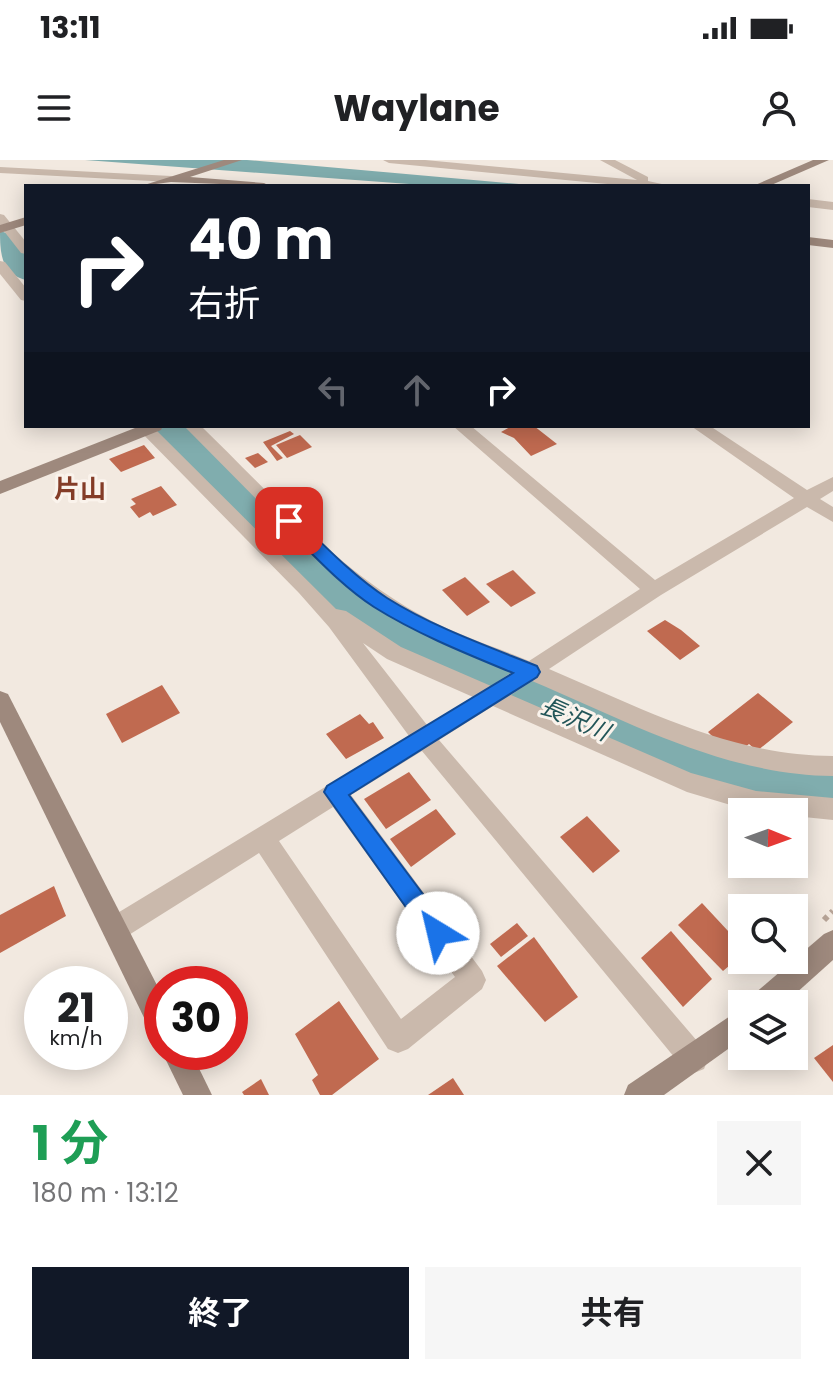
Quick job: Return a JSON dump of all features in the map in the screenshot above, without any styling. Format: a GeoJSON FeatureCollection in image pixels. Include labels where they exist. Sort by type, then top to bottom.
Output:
{"type":"FeatureCollection","features":[{"type":"Feature","properties":{"kind":"street"},"geometry":{"type":"LineString","coordinates":[[172,180],[236,160]]}},
{"type":"Feature","properties":{"kind":"street"},"geometry":{"type":"LineString","coordinates":[[389,160],[645,184]]}},
{"type":"Feature","properties":{"kind":"street"},"geometry":{"type":"LineString","coordinates":[[459,160],[471,167]]}},
{"type":"Feature","properties":{"kind":"street"},"geometry":{"type":"LineString","coordinates":[[606,160],[653,184]]}},
{"type":"Feature","properties":{"kind":"street"},"geometry":{"type":"LineString","coordinates":[[764,184],[818,161],[833,169]]}},
{"type":"Feature","properties":{"kind":"street"},"geometry":{"type":"LineString","coordinates":[[0,170],[233,184]]}},
{"type":"Feature","properties":{"kind":"street"},"geometry":{"type":"LineString","coordinates":[[810,203],[833,206]]}},
{"type":"Feature","properties":{"kind":"street"},"geometry":{"type":"LineString","coordinates":[[3,225],[24,221]]}},
{"type":"Feature","properties":{"kind":"street"},"geometry":{"type":"LineString","coordinates":[[3,225],[24,248]]}},
{"type":"Feature","properties":{"kind":"street"},"geometry":{"type":"LineString","coordinates":[[810,241],[833,244]]}},
{"type":"Feature","properties":{"kind":"street"},"geometry":{"type":"LineString","coordinates":[[0,265],[24,295]]}},
{"type":"Feature","properties":{"kind":"street"},"geometry":{"type":"LineString","coordinates":[[0,488],[147,428]]}},
{"type":"Feature","properties":{"kind":"street"},"geometry":{"type":"LineString","coordinates":[[150,428],[306,588],[343,619],[394,653],[687,782],[756,802],[833,809]]}},
{"type":"Feature","properties":{"kind":"street"},"geometry":{"type":"LineString","coordinates":[[194,428],[349,579],[381,603],[465,646],[709,746],[756,760],[802,767],[833,766]]}},
{"type":"Feature","properties":{"kind":"street"},"geometry":{"type":"LineString","coordinates":[[463,428],[654,590]]}},
{"type":"Feature","properties":{"kind":"street"},"geometry":{"type":"LineString","coordinates":[[702,428],[833,516]]}},
{"type":"Feature","properties":{"kind":"street"},"geometry":{"type":"LineString","coordinates":[[115,929],[531,672],[654,590],[833,483]]}},
{"type":"Feature","properties":{"kind":"street"},"geometry":{"type":"LineString","coordinates":[[306,588],[423,737],[694,1059]]}},
{"type":"Feature","properties":{"kind":"street"},"geometry":{"type":"LineString","coordinates":[[0,700],[144,988]]}},
{"type":"Feature","properties":{"kind":"street"},"geometry":{"type":"LineString","coordinates":[[262,837],[398,1039],[473,980],[335,792]]}},
{"type":"Feature","properties":{"kind":"street"},"geometry":{"type":"LineString","coordinates":[[780,990],[833,943]]}},
{"type":"Feature","properties":{"kind":"street"},"geometry":{"type":"LineString","coordinates":[[638,1095],[728,1033]]}},
{"type":"Feature","properties":{"kind":"street"},"geometry":{"type":"LineString","coordinates":[[185,1070],[198,1095]]}},
{"type":"Feature","properties":{"kind":"water"},"geometry":{"type":"Polygon","coordinates":[[[85,160],[247,160],[518,184],[409,184],[85,160]]]}},
{"type":"Feature","properties":{"kind":"building"},"geometry":{"type":"Polygon","coordinates":[[[508,428],[537,428],[557,444],[531,456],[514,438],[501,432],[508,428]]]}},
{"type":"Feature","properties":{"kind":"building"},"geometry":{"type":"Polygon","coordinates":[[[290,431],[294,434],[271,446],[283,458],[277,461],[263,442],[290,431]]]}},
{"type":"Feature","properties":{"kind":"building"},"geometry":{"type":"Polygon","coordinates":[[[300,435],[312,447],[287,458],[276,445],[300,435]]]}},
{"type":"Feature","properties":{"kind":"building"},"geometry":{"type":"Polygon","coordinates":[[[144,445],[155,458],[121,472],[109,459],[144,445]]]}},
{"type":"Feature","properties":{"kind":"building"},"geometry":{"type":"Polygon","coordinates":[[[258,453],[268,462],[255,468],[245,458],[258,453]]]}},
{"type":"Feature","properties":{"kind":"building"},"geometry":{"type":"Polygon","coordinates":[[[161,486],[177,505],[153,516],[150,512],[139,518],[130,507],[136,504],[131,499],[161,486]]]}},
{"type":"Feature","properties":{"kind":"building"},"geometry":{"type":"Polygon","coordinates":[[[513,570],[536,593],[511,607],[486,584],[513,570]]]}},
{"type":"Feature","properties":{"kind":"building"},"geometry":{"type":"Polygon","coordinates":[[[465,577],[490,602],[467,616],[442,590],[465,577]]]}},
{"type":"Feature","properties":{"kind":"building"},"geometry":{"type":"Polygon","coordinates":[[[665,620],[700,646],[680,660],[647,631],[665,620]]]}},
{"type":"Feature","properties":{"kind":"building"},"geometry":{"type":"Polygon","coordinates":[[[162,685],[180,713],[122,743],[106,714],[162,685]]]}},
{"type":"Feature","properties":{"kind":"building"},"geometry":{"type":"Polygon","coordinates":[[[758,693],[793,722],[757,751],[749,744],[744,748],[716,740],[708,732],[758,693]]]}},
{"type":"Feature","properties":{"kind":"building"},"geometry":{"type":"Polygon","coordinates":[[[360,714],[369,724],[373,722],[384,738],[346,759],[326,734],[360,714]]]}},
{"type":"Feature","properties":{"kind":"building"},"geometry":{"type":"Polygon","coordinates":[[[409,772],[431,800],[386,829],[364,799],[409,772]]]}},
{"type":"Feature","properties":{"kind":"building"},"geometry":{"type":"Polygon","coordinates":[[[436,809],[456,834],[411,867],[390,839],[436,809]]]}},
{"type":"Feature","properties":{"kind":"building"},"geometry":{"type":"Polygon","coordinates":[[[587,816],[620,851],[593,873],[560,837],[587,816]]]}},
{"type":"Feature","properties":{"kind":"building"},"geometry":{"type":"Polygon","coordinates":[[[54,886],[66,916],[0,953],[0,915],[54,886]]]}},
{"type":"Feature","properties":{"kind":"building"},"geometry":{"type":"Polygon","coordinates":[[[702,903],[728,931],[728,967],[723,971],[678,925],[702,903]]]}},
{"type":"Feature","properties":{"kind":"building"},"geometry":{"type":"Polygon","coordinates":[[[517,923],[528,936],[501,957],[490,944],[517,923]]]}},
{"type":"Feature","properties":{"kind":"building"},"geometry":{"type":"Polygon","coordinates":[[[671,931],[712,979],[683,1007],[641,958],[671,931]]]}},
{"type":"Feature","properties":{"kind":"building"},"geometry":{"type":"Polygon","coordinates":[[[534,937],[578,997],[545,1022],[497,966],[534,937]]]}},
{"type":"Feature","properties":{"kind":"building"},"geometry":{"type":"Polygon","coordinates":[[[339,1001],[379,1059],[332,1095],[320,1095],[312,1080],[318,1075],[295,1034],[339,1001]]]}},
{"type":"Feature","properties":{"kind":"building"},"geometry":{"type":"Polygon","coordinates":[[[833,1045],[833,1082],[814,1058],[833,1045]]]}},
{"type":"Feature","properties":{"kind":"building"},"geometry":{"type":"Polygon","coordinates":[[[453,1078],[464,1095],[428,1095],[453,1078]]]}},
{"type":"Feature","properties":{"kind":"building"},"geometry":{"type":"Polygon","coordinates":[[[261,1079],[269,1095],[244,1095],[242,1092],[261,1079]]]}},
{"type":"Feature","properties":{"kind":"waterway","name":"長沢川"},"geometry":{"type":"LineString","coordinates":[[0,240],[24,269]]}},
{"type":"Feature","properties":{"kind":"waterway","name":"長沢川"},"geometry":{"type":"LineString","coordinates":[[167,428],[316,578],[371,622],[403,641],[663,755],[746,781],[833,793]]}},
{"type":"Feature","properties":{"kind":"district","name":"片山"},"geometry":{"type":"Point","coordinates":[80,489]}},
{"type":"Feature","properties":{"kind":"route"},"geometry":{"type":"LineString","coordinates":[[289,521],[349,579],[381,603],[465,646],[531,672],[335,792],[438,933]]}}]}
